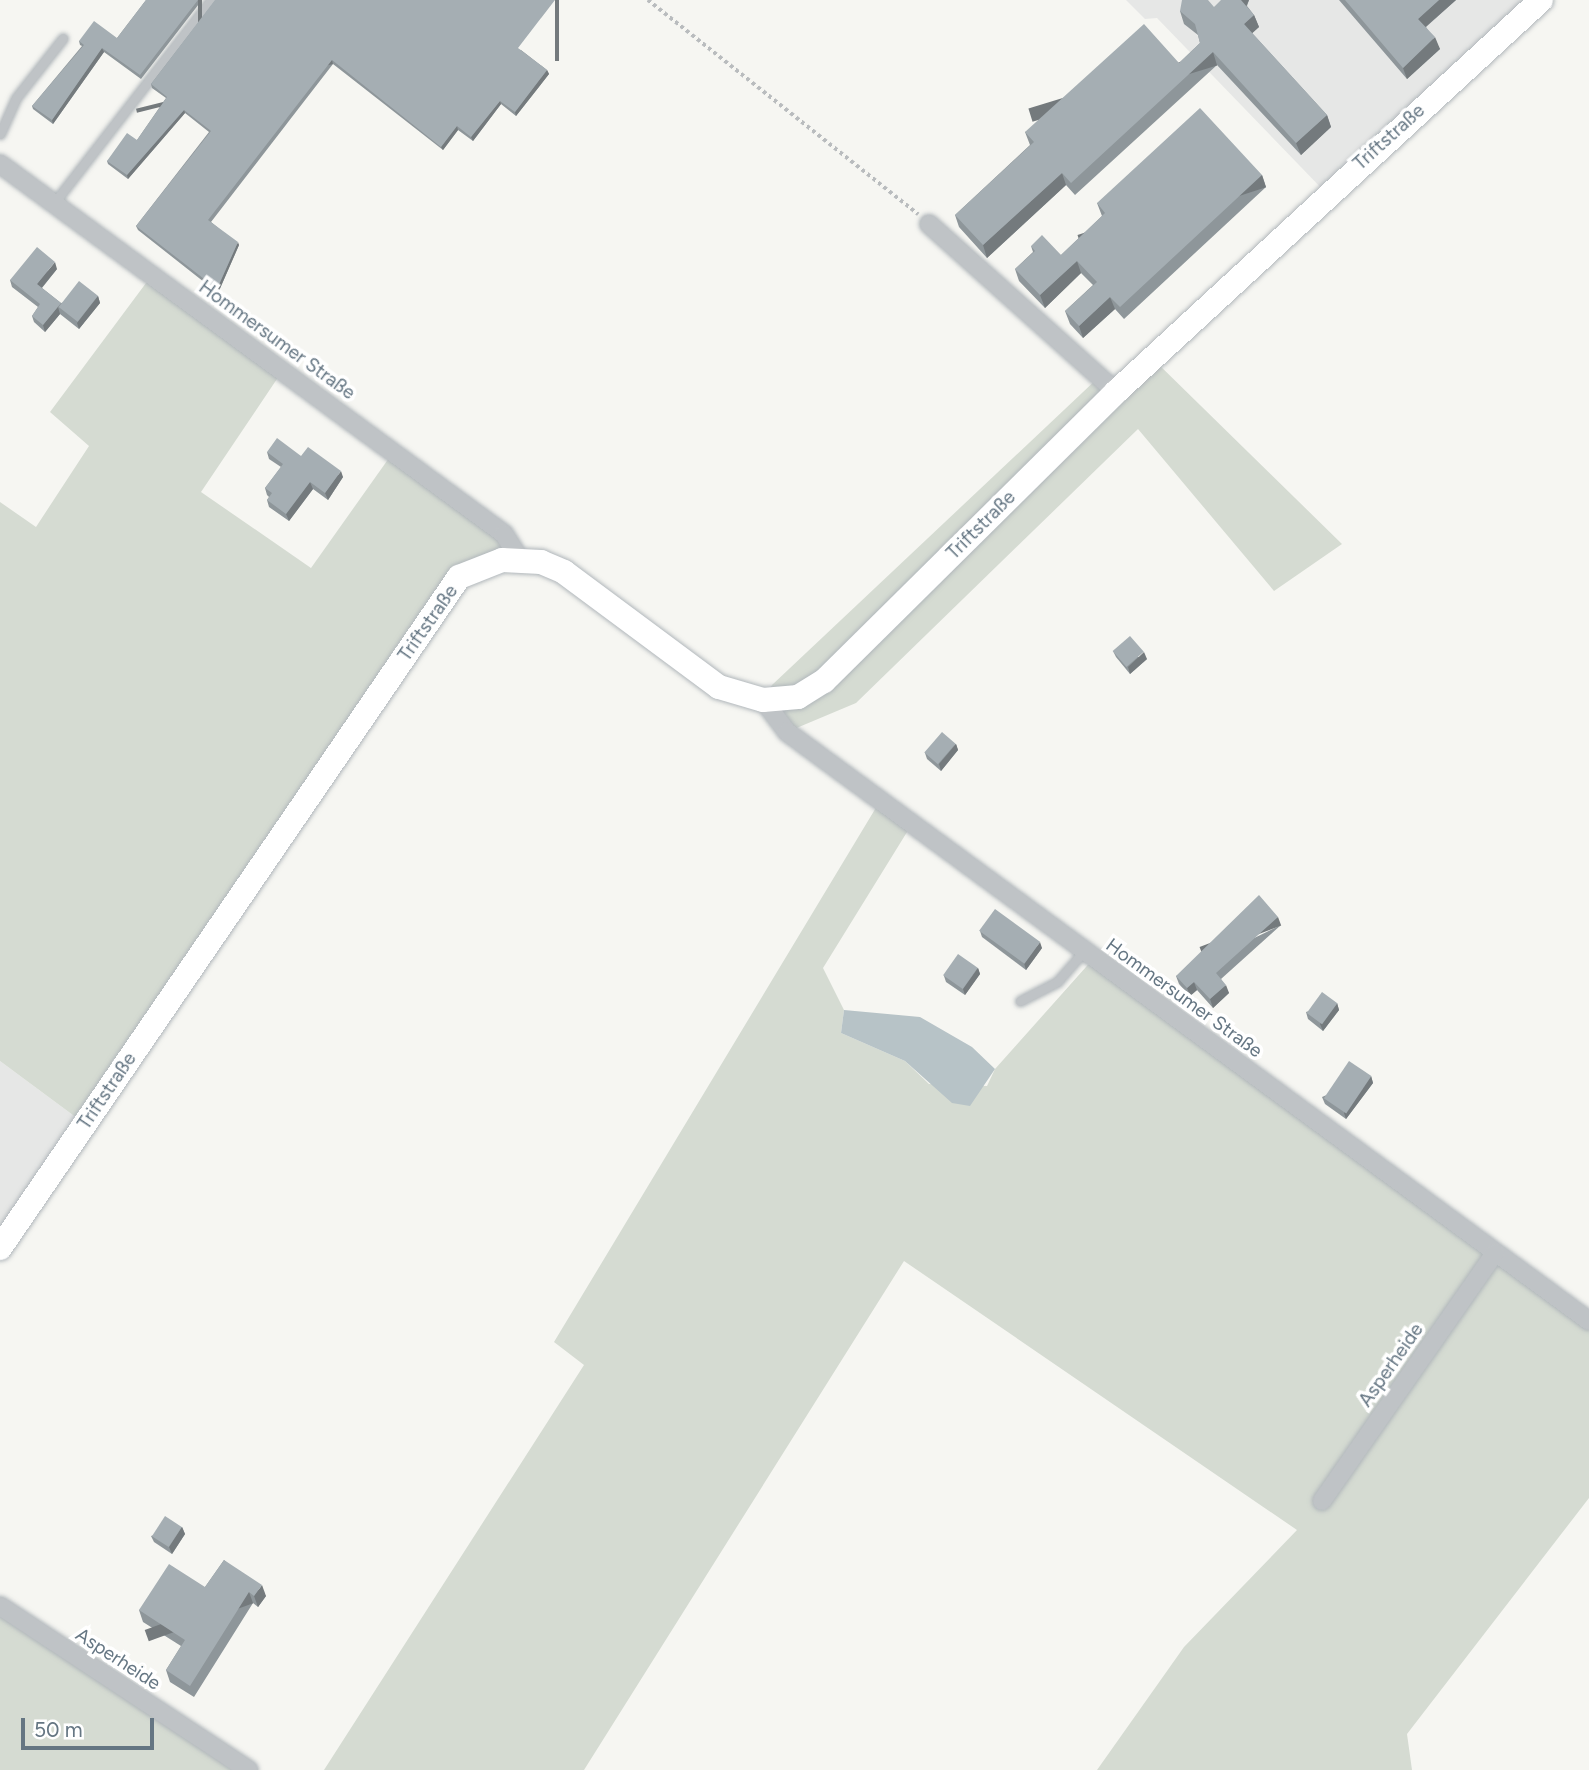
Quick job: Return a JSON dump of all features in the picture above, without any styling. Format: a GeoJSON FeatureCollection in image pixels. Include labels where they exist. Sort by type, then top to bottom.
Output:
{"type":"FeatureCollection","features":[{"type":"Feature","properties":{"kind":"street","name":"Triftstraße"},"geometry":{"type":"LineString","coordinates":[[0,1248],[459,577],[519,558],[564,572],[719,687],[763,700],[798,697],[824,681],[1116,392],[1541,0]]}},
{"type":"Feature","properties":{"kind":"street","name":"Hommersumer Straße"},"geometry":{"type":"LineString","coordinates":[[0,164],[504,534],[519,558]]}},
{"type":"Feature","properties":{"kind":"street"},"geometry":{"type":"LineString","coordinates":[[929,224],[1116,392]]}},
{"type":"Feature","properties":{"kind":"street","name":"Hommersumer Straße"},"geometry":{"type":"LineString","coordinates":[[763,700],[787,732],[1495,1253],[1587,1314]]}},
{"type":"Feature","properties":{"kind":"street","name":"Asperheide"},"geometry":{"type":"LineString","coordinates":[[1322,1501],[1495,1253]]}},
{"type":"Feature","properties":{"kind":"street","name":"Asperheide"},"geometry":{"type":"LineString","coordinates":[[0,1606],[249,1770]]}},
{"type":"Feature","properties":{"kind":"lane"},"geometry":{"type":"LineString","coordinates":[[54,203],[211,0]]}},
{"type":"Feature","properties":{"kind":"lane"},"geometry":{"type":"LineString","coordinates":[[0,134],[16,98],[63,38]]}},
{"type":"Feature","properties":{"kind":"lane"},"geometry":{"type":"LineString","coordinates":[[1020,1001],[1057,982],[1084,951]]}},
{"type":"Feature","properties":{"kind":"path"},"geometry":{"type":"LineString","coordinates":[[648,0],[929,224]]}},
{"type":"Feature","properties":{"kind":"shaded area"},"geometry":{"type":"Polygon","coordinates":[[[1126,0],[1541,0],[1327,194],[1157,18],[1145,19],[1126,0]]]}},
{"type":"Feature","properties":{"kind":"shaded area"},"geometry":{"type":"Polygon","coordinates":[[[152,275],[283,370],[201,492],[311,568],[394,451],[519,558],[475,568],[85,1124],[0,1061],[0,502],[36,527],[89,446],[50,412],[152,275]]]}},
{"type":"Feature","properties":{"kind":"shaded area"},"geometry":{"type":"Polygon","coordinates":[[[1152,358],[1342,544],[1274,591],[1138,429],[856,703],[787,732],[763,700],[772,685],[1100,376],[1116,391],[1152,358]]]}},
{"type":"Feature","properties":{"kind":"shaded area"},"geometry":{"type":"Polygon","coordinates":[[[880,801],[912,824],[823,968],[844,1010],[841,1033],[905,1061],[929,1084],[987,1086],[995,1069],[1094,958],[1589,1321],[1589,1498],[1407,1734],[1412,1770],[1097,1770],[1184,1647],[1297,1530],[904,1261],[584,1770],[324,1770],[584,1365],[554,1342],[880,801]]]}},
{"type":"Feature","properties":{"kind":"shaded area"},"geometry":{"type":"Polygon","coordinates":[[[844,1010],[920,1017],[972,1047],[995,1069],[970,1106],[952,1103],[905,1061],[841,1033],[844,1010]]]}},
{"type":"Feature","properties":{"kind":"shaded area"},"geometry":{"type":"Polygon","coordinates":[[[0,1061],[85,1124],[0,1248],[0,1061]]]}},
{"type":"Feature","properties":{"kind":"shaded area"},"geometry":{"type":"Polygon","coordinates":[[[0,1606],[57,1644],[232,1770],[0,1770],[0,1606]]]}},
{"type":"Feature","properties":{"kind":"building"},"geometry":{"type":"Polygon","coordinates":[[[146,0],[198,0],[140,75],[102,48],[52,120],[32,106],[84,45],[79,41],[94,21],[117,38],[146,0]]]}},
{"type":"Feature","properties":{"kind":"building"},"geometry":{"type":"Polygon","coordinates":[[[215,0],[555,0],[518,48],[547,70],[515,112],[500,101],[471,137],[457,126],[441,147],[332,60],[208,220],[238,242],[217,289],[136,226],[211,131],[184,110],[127,175],[107,161],[127,133],[137,140],[167,97],[151,84],[215,0]]]}},
{"type":"Feature","properties":{"kind":"building"},"geometry":{"type":"Polygon","coordinates":[[[1182,0],[1208,0],[1214,7],[1221,0],[1241,0],[1254,15],[1244,24],[1327,115],[1296,143],[1213,52],[1071,183],[1062,173],[983,245],[955,215],[1034,142],[1025,132],[1144,24],[1179,63],[1200,43],[1195,24],[1180,11],[1182,0]]]}},
{"type":"Feature","properties":{"kind":"building"},"geometry":{"type":"Polygon","coordinates":[[[1345,0],[1439,0],[1418,19],[1435,37],[1403,68],[1345,0]]]}},
{"type":"Feature","properties":{"kind":"building"},"geometry":{"type":"Polygon","coordinates":[[[1200,108],[1262,175],[1120,307],[1110,297],[1079,326],[1065,311],[1097,282],[1077,261],[1040,295],[1015,269],[1035,251],[1031,246],[1042,235],[1061,255],[1105,213],[1097,203],[1200,108]]]}},
{"type":"Feature","properties":{"kind":"building"},"geometry":{"type":"Polygon","coordinates":[[[37,247],[55,262],[37,284],[61,303],[43,325],[32,316],[40,304],[10,280],[37,247]]]}},
{"type":"Feature","properties":{"kind":"building"},"geometry":{"type":"Polygon","coordinates":[[[79,281],[98,296],[78,322],[59,307],[79,281]]]}},
{"type":"Feature","properties":{"kind":"building"},"geometry":{"type":"Polygon","coordinates":[[[277,438],[301,456],[308,447],[341,471],[325,493],[310,482],[286,514],[267,500],[272,493],[265,488],[283,464],[267,452],[277,438]]]}},
{"type":"Feature","properties":{"kind":"building"},"geometry":{"type":"Polygon","coordinates":[[[1130,636],[1144,652],[1126,667],[1113,651],[1130,636]]]}},
{"type":"Feature","properties":{"kind":"building"},"geometry":{"type":"Polygon","coordinates":[[[942,732],[956,744],[938,764],[924,752],[942,732]]]}},
{"type":"Feature","properties":{"kind":"building"},"geometry":{"type":"Polygon","coordinates":[[[1259,895],[1278,917],[1216,973],[1226,985],[1210,999],[1194,982],[1187,988],[1176,976],[1259,895]]]}},
{"type":"Feature","properties":{"kind":"building"},"geometry":{"type":"Polygon","coordinates":[[[995,909],[1040,942],[1024,964],[979,931],[995,909]]]}},
{"type":"Feature","properties":{"kind":"building"},"geometry":{"type":"Polygon","coordinates":[[[958,954],[978,968],[963,989],[943,975],[958,954]]]}},
{"type":"Feature","properties":{"kind":"building"},"geometry":{"type":"Polygon","coordinates":[[[1322,992],[1337,1003],[1322,1024],[1307,1013],[1322,992]]]}},
{"type":"Feature","properties":{"kind":"building"},"geometry":{"type":"Polygon","coordinates":[[[1349,1061],[1371,1076],[1346,1113],[1324,1098],[1349,1061]]]}},
{"type":"Feature","properties":{"kind":"building"},"geometry":{"type":"Polygon","coordinates":[[[165,1516],[182,1527],[169,1547],[152,1536],[165,1516]]]}},
{"type":"Feature","properties":{"kind":"building"},"geometry":{"type":"Polygon","coordinates":[[[224,1560],[262,1585],[254,1596],[249,1592],[190,1686],[166,1670],[185,1640],[139,1610],[169,1564],[205,1587],[224,1560]]]}}]}
